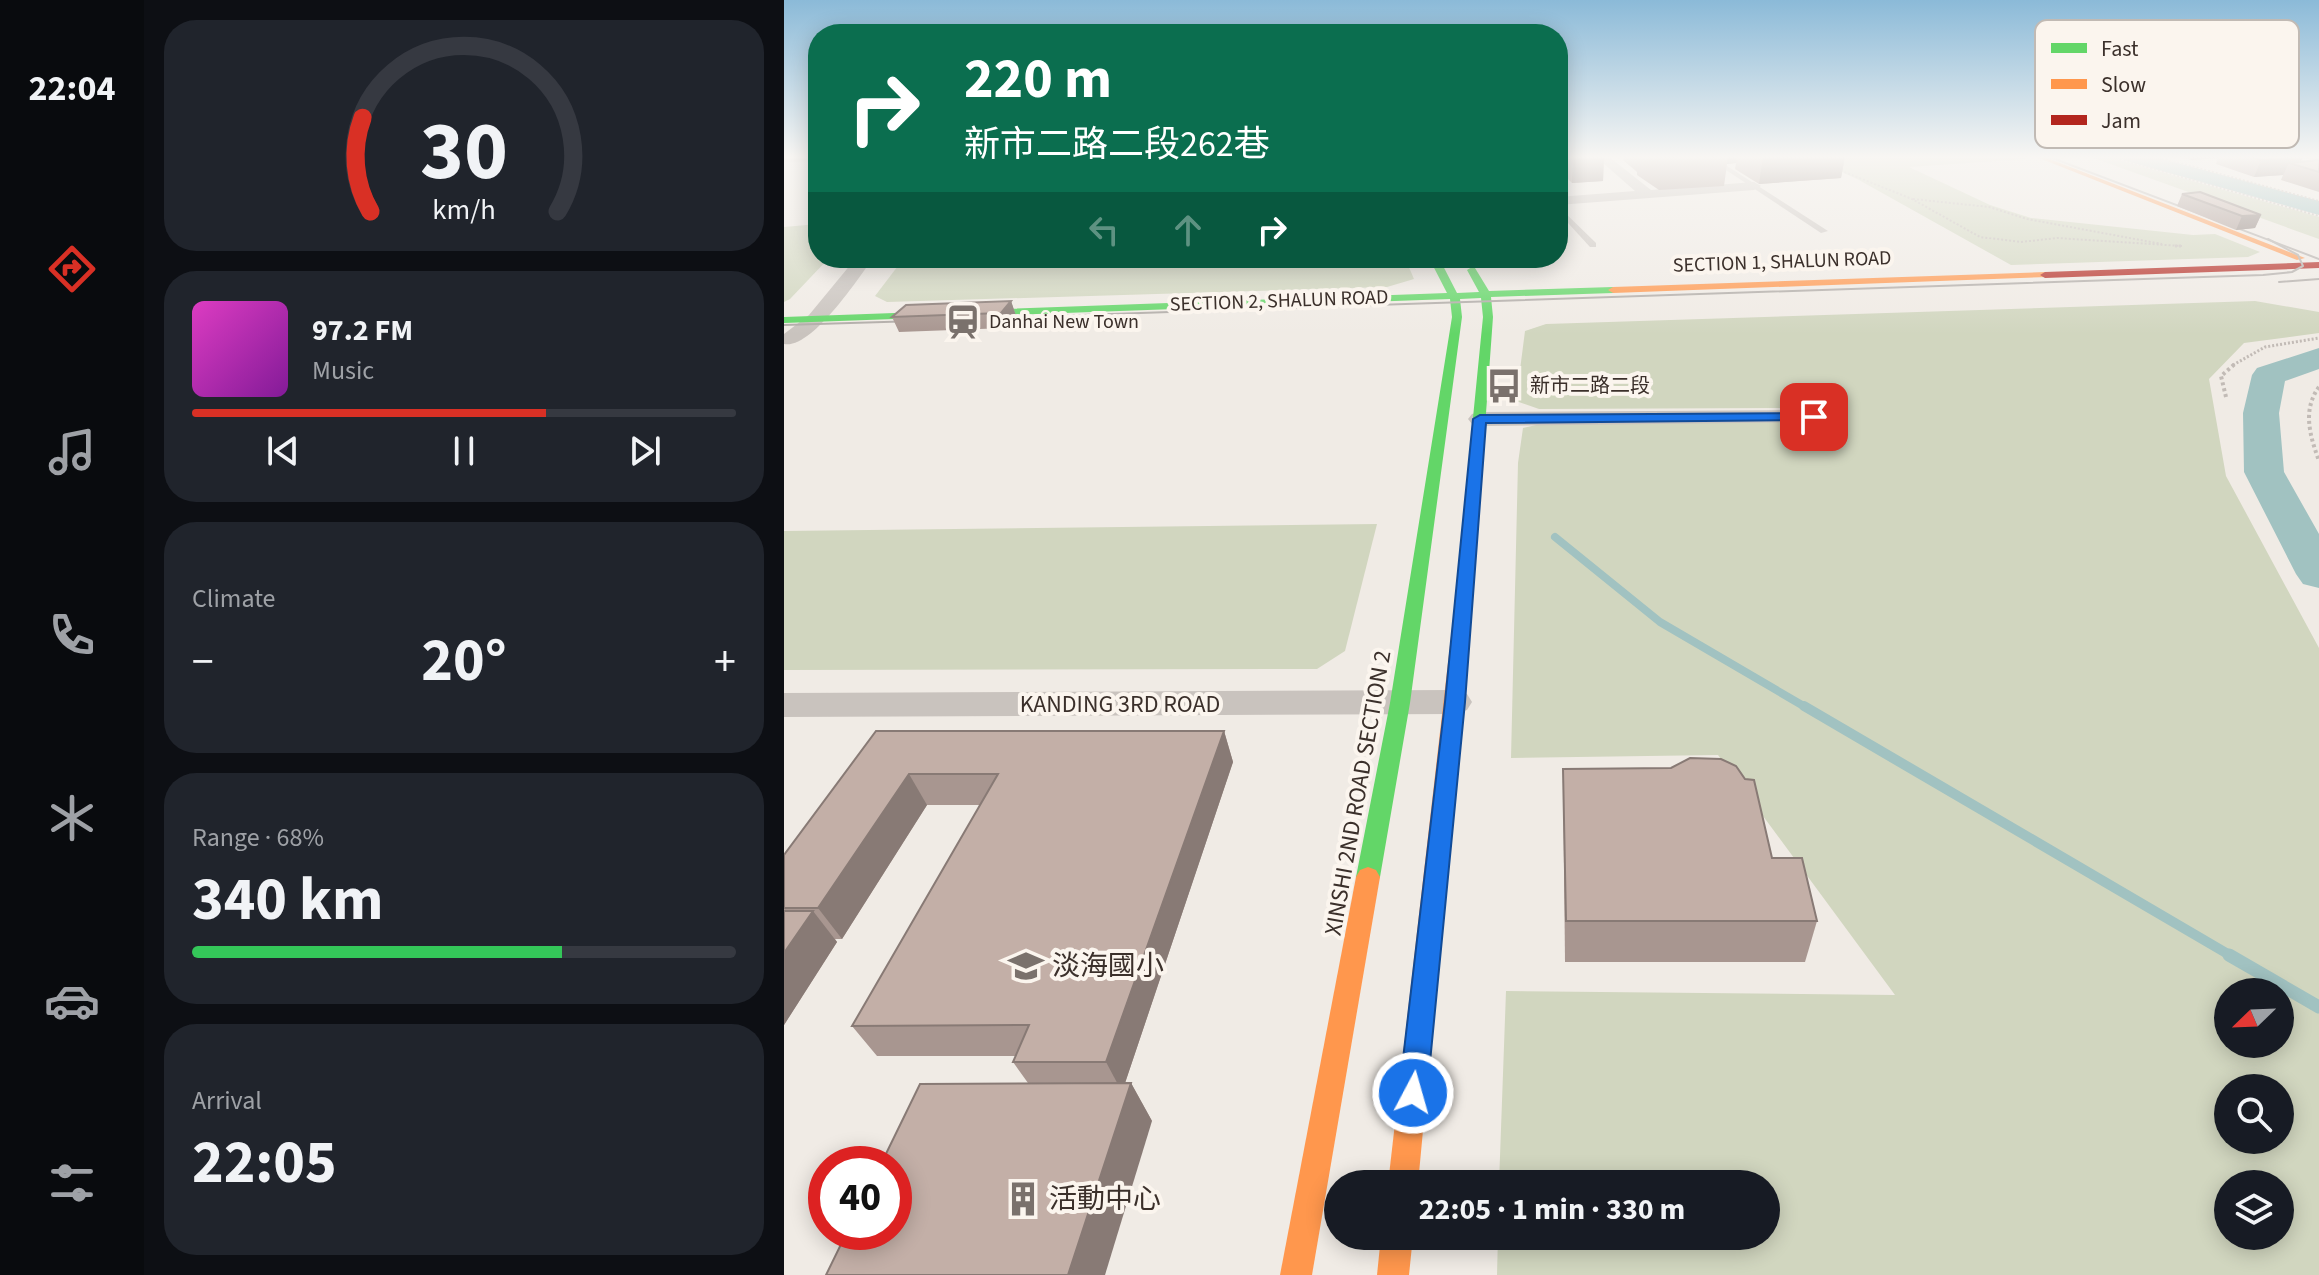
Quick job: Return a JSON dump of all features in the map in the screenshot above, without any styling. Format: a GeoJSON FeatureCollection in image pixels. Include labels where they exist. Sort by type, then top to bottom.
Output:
{"type":"FeatureCollection","features":[{"type":"Feature","properties":{"kind":"street"},"geometry":{"type":"LineString","coordinates":[[2197,216],[2319,261]]}},
{"type":"Feature","properties":{"kind":"street"},"geometry":{"type":"LineString","coordinates":[[2212,216],[2319,261]]}},
{"type":"Feature","properties":{"kind":"street","name":"SECTION 1, SHALUN ROAD"},"geometry":{"type":"LineString","coordinates":[[1486,295],[2319,261]]}},
{"type":"Feature","properties":{"kind":"street"},"geometry":{"type":"LineString","coordinates":[[787,339],[818,328],[858,268]]}},
{"type":"Feature","properties":{"kind":"street","name":"XINSHI 2ND ROAD SECTION 2"},"geometry":{"type":"LineString","coordinates":[[1296,1275],[1400,703],[1453,295],[1439,268]]}},
{"type":"Feature","properties":{"kind":"street"},"geometry":{"type":"LineString","coordinates":[[1405,1170],[1455,702],[1480,419],[1496,316],[1471,268]]}},
{"type":"Feature","properties":{"kind":"street","name":"SECTION 2, SHALUN ROAD"},"geometry":{"type":"LineString","coordinates":[[784,320],[818,328],[1486,295]]}},
{"type":"Feature","properties":{"kind":"street"},"geometry":{"type":"LineString","coordinates":[[1449,317],[1496,316]]}},
{"type":"Feature","properties":{"kind":"street"},"geometry":{"type":"LineString","coordinates":[[1480,419],[1814,417]]}},
{"type":"Feature","properties":{"kind":"street","name":"KANDING 3RD ROAD"},"geometry":{"type":"LineString","coordinates":[[784,705],[1455,702]]}},
{"type":"Feature","properties":{"kind":"street"},"geometry":{"type":"LineString","coordinates":[[1393,1275],[1396,1250]]}},
{"type":"Feature","properties":{"kind":"lane"},"geometry":{"type":"LineString","coordinates":[[1800,216],[1824,231]]}},
{"type":"Feature","properties":{"kind":"lane"},"geometry":{"type":"LineString","coordinates":[[1568,219],[1593,245]]}},
{"type":"Feature","properties":{"kind":"path"},"geometry":{"type":"LineString","coordinates":[[1938,216],[1980,237],[2021,242],[2057,238],[2182,246]]}},
{"type":"Feature","properties":{"kind":"path"},"geometry":{"type":"LineString","coordinates":[[2016,216],[2168,246]]}},
{"type":"Feature","properties":{"kind":"path"},"geometry":{"type":"LineString","coordinates":[[2226,397],[2221,376],[2232,363],[2253,349],[2319,338]]}},
{"type":"Feature","properties":{"kind":"path"},"geometry":{"type":"LineString","coordinates":[[2319,387],[2312,394],[2309,409],[2310,433],[2319,461]]}},
{"type":"Feature","properties":{"kind":"green space"},"geometry":{"type":"Polygon","coordinates":[[[1922,216],[2023,216],[2193,235],[2215,234],[2260,252],[2248,257],[2011,265],[1922,216]]]}},
{"type":"Feature","properties":{"kind":"green space"},"geometry":{"type":"Polygon","coordinates":[[[2254,216],[2319,217],[2319,239],[2254,216]]]}},
{"type":"Feature","properties":{"kind":"green space"},"geometry":{"type":"Polygon","coordinates":[[[808,225],[808,268],[819,268],[784,302],[784,227],[808,225]]]}},
{"type":"Feature","properties":{"kind":"green space"},"geometry":{"type":"Polygon","coordinates":[[[896,268],[1409,268],[1414,279],[1387,287],[887,302],[875,296],[896,268]]]}},
{"type":"Feature","properties":{"kind":"green space"},"geometry":{"type":"Polygon","coordinates":[[[2255,301],[2319,312],[2319,333],[2244,343],[2209,379],[2226,476],[2319,648],[2319,1275],[1497,1275],[1498,1250],[1780,1250],[1780,1170],[1500,1170],[1506,991],[1895,995],[1718,755],[1511,758],[1518,463],[1523,428],[1545,423],[1791,422],[1795,427],[1841,426],[1829,401],[1782,402],[1784,408],[1539,409],[1516,401],[1525,331],[1546,324],[2255,301]]]}},
{"type":"Feature","properties":{"kind":"green space"},"geometry":{"type":"Polygon","coordinates":[[[1377,524],[1345,651],[1317,669],[784,670],[784,531],[1377,524]]]}},
{"type":"Feature","properties":{"kind":"building"},"geometry":{"type":"Polygon","coordinates":[[[1011,301],[1001,313],[892,317],[906,305],[1011,301]]]}},
{"type":"Feature","properties":{"kind":"building"},"geometry":{"type":"Polygon","coordinates":[[[876,731],[1224,731],[1106,1062],[1013,1062],[1029,1025],[852,1026],[998,774],[909,774],[818,908],[784,908],[784,855],[876,731]]]}},
{"type":"Feature","properties":{"kind":"building"},"geometry":{"type":"Polygon","coordinates":[[[1690,758],[1721,759],[1736,766],[1745,779],[1754,780],[1772,858],[1802,858],[1817,921],[1566,921],[1563,769],[1671,768],[1690,758]]]}},
{"type":"Feature","properties":{"kind":"building"},"geometry":{"type":"Polygon","coordinates":[[[784,911],[813,911],[784,953],[784,911]]]}},
{"type":"Feature","properties":{"kind":"building","name":"活動中心"},"geometry":{"type":"Polygon","coordinates":[[[1131,1083],[1068,1275],[826,1275],[838,1250],[912,1250],[912,1146],[890,1146],[920,1084],[1131,1083]]]}},
{"type":"Feature","properties":{"kind":"waterway"},"geometry":{"type":"LineString","coordinates":[[2319,358],[2269,375],[2261,413],[2264,472],[2319,574]]}},
{"type":"Feature","properties":{"kind":"waterway"},"geometry":{"type":"LineString","coordinates":[[1555,537],[1660,622],[1807,708]]}},
{"type":"Feature","properties":{"kind":"waterway"},"geometry":{"type":"LineString","coordinates":[[1804,706],[2233,957]]}},
{"type":"Feature","properties":{"kind":"waterway"},"geometry":{"type":"LineString","coordinates":[[2229,955],[2319,1007]]}},
{"type":"Feature","properties":{"kind":"tram line"},"geometry":{"type":"LineString","coordinates":[[2204,216],[2272,241]]}},
{"type":"Feature","properties":{"kind":"tram line"},"geometry":{"type":"LineString","coordinates":[[2268,239],[2272,241]]}},
{"type":"Feature","properties":{"kind":"tram line"},"geometry":{"type":"LineString","coordinates":[[993,318],[2263,275],[2292,272],[2303,266],[2298,255],[2272,241]]}},
{"type":"Feature","properties":{"kind":"tram line"},"geometry":{"type":"LineString","coordinates":[[2272,241],[2319,259]]}},
{"type":"Feature","properties":{"kind":"tram line"},"geometry":{"type":"LineString","coordinates":[[2279,282],[2319,279]]}},
{"type":"Feature","properties":{"kind":"tram line"},"geometry":{"type":"LineString","coordinates":[[784,325],[917,321]]}},
{"type":"Feature","properties":{"kind":"traffic: fast"},"geometry":{"type":"LineString","coordinates":[[1368,877],[1400,703],[1457,317],[1456,301],[1439,268]]}},
{"type":"Feature","properties":{"kind":"traffic: fast"},"geometry":{"type":"LineString","coordinates":[[1462,619],[1488,317],[1486,295],[1472,270]]}},
{"type":"Feature","properties":{"kind":"traffic: fast"},"geometry":{"type":"LineString","coordinates":[[784,320],[1613,290]]}},
{"type":"Feature","properties":{"kind":"traffic: slow"},"geometry":{"type":"LineString","coordinates":[[2190,216],[2300,258]]}},
{"type":"Feature","properties":{"kind":"traffic: slow"},"geometry":{"type":"LineString","coordinates":[[1613,290],[2045,275]]}},
{"type":"Feature","properties":{"kind":"traffic: slow"},"geometry":{"type":"LineString","coordinates":[[1404,1170],[1462,619]]}},
{"type":"Feature","properties":{"kind":"traffic: slow"},"geometry":{"type":"LineString","coordinates":[[1296,1275],[1368,877]]}},
{"type":"Feature","properties":{"kind":"traffic: slow"},"geometry":{"type":"LineString","coordinates":[[1393,1275],[1396,1250]]}},
{"type":"Feature","properties":{"kind":"traffic: jam"},"geometry":{"type":"LineString","coordinates":[[2045,275],[2319,265]]}},
{"type":"Feature","properties":{"kind":"place","name":"Danhai New Town"},"geometry":{"type":"Point","coordinates":[963,322]}},
{"type":"Feature","properties":{"kind":"place","name":"新市二路二段"},"geometry":{"type":"Point","coordinates":[1504,386]}},
{"type":"Feature","properties":{"kind":"place","name":"淡海國小"},"geometry":{"type":"Point","coordinates":[1026,966]}},
{"type":"Feature","properties":{"kind":"place","name":"活動中心"},"geometry":{"type":"Point","coordinates":[1023,1199]}},
{"type":"Feature","properties":{"kind":"route"},"geometry":{"type":"LineString","coordinates":[[1413,1093],[1455,702],[1480,419],[1814,417]]}}]}
